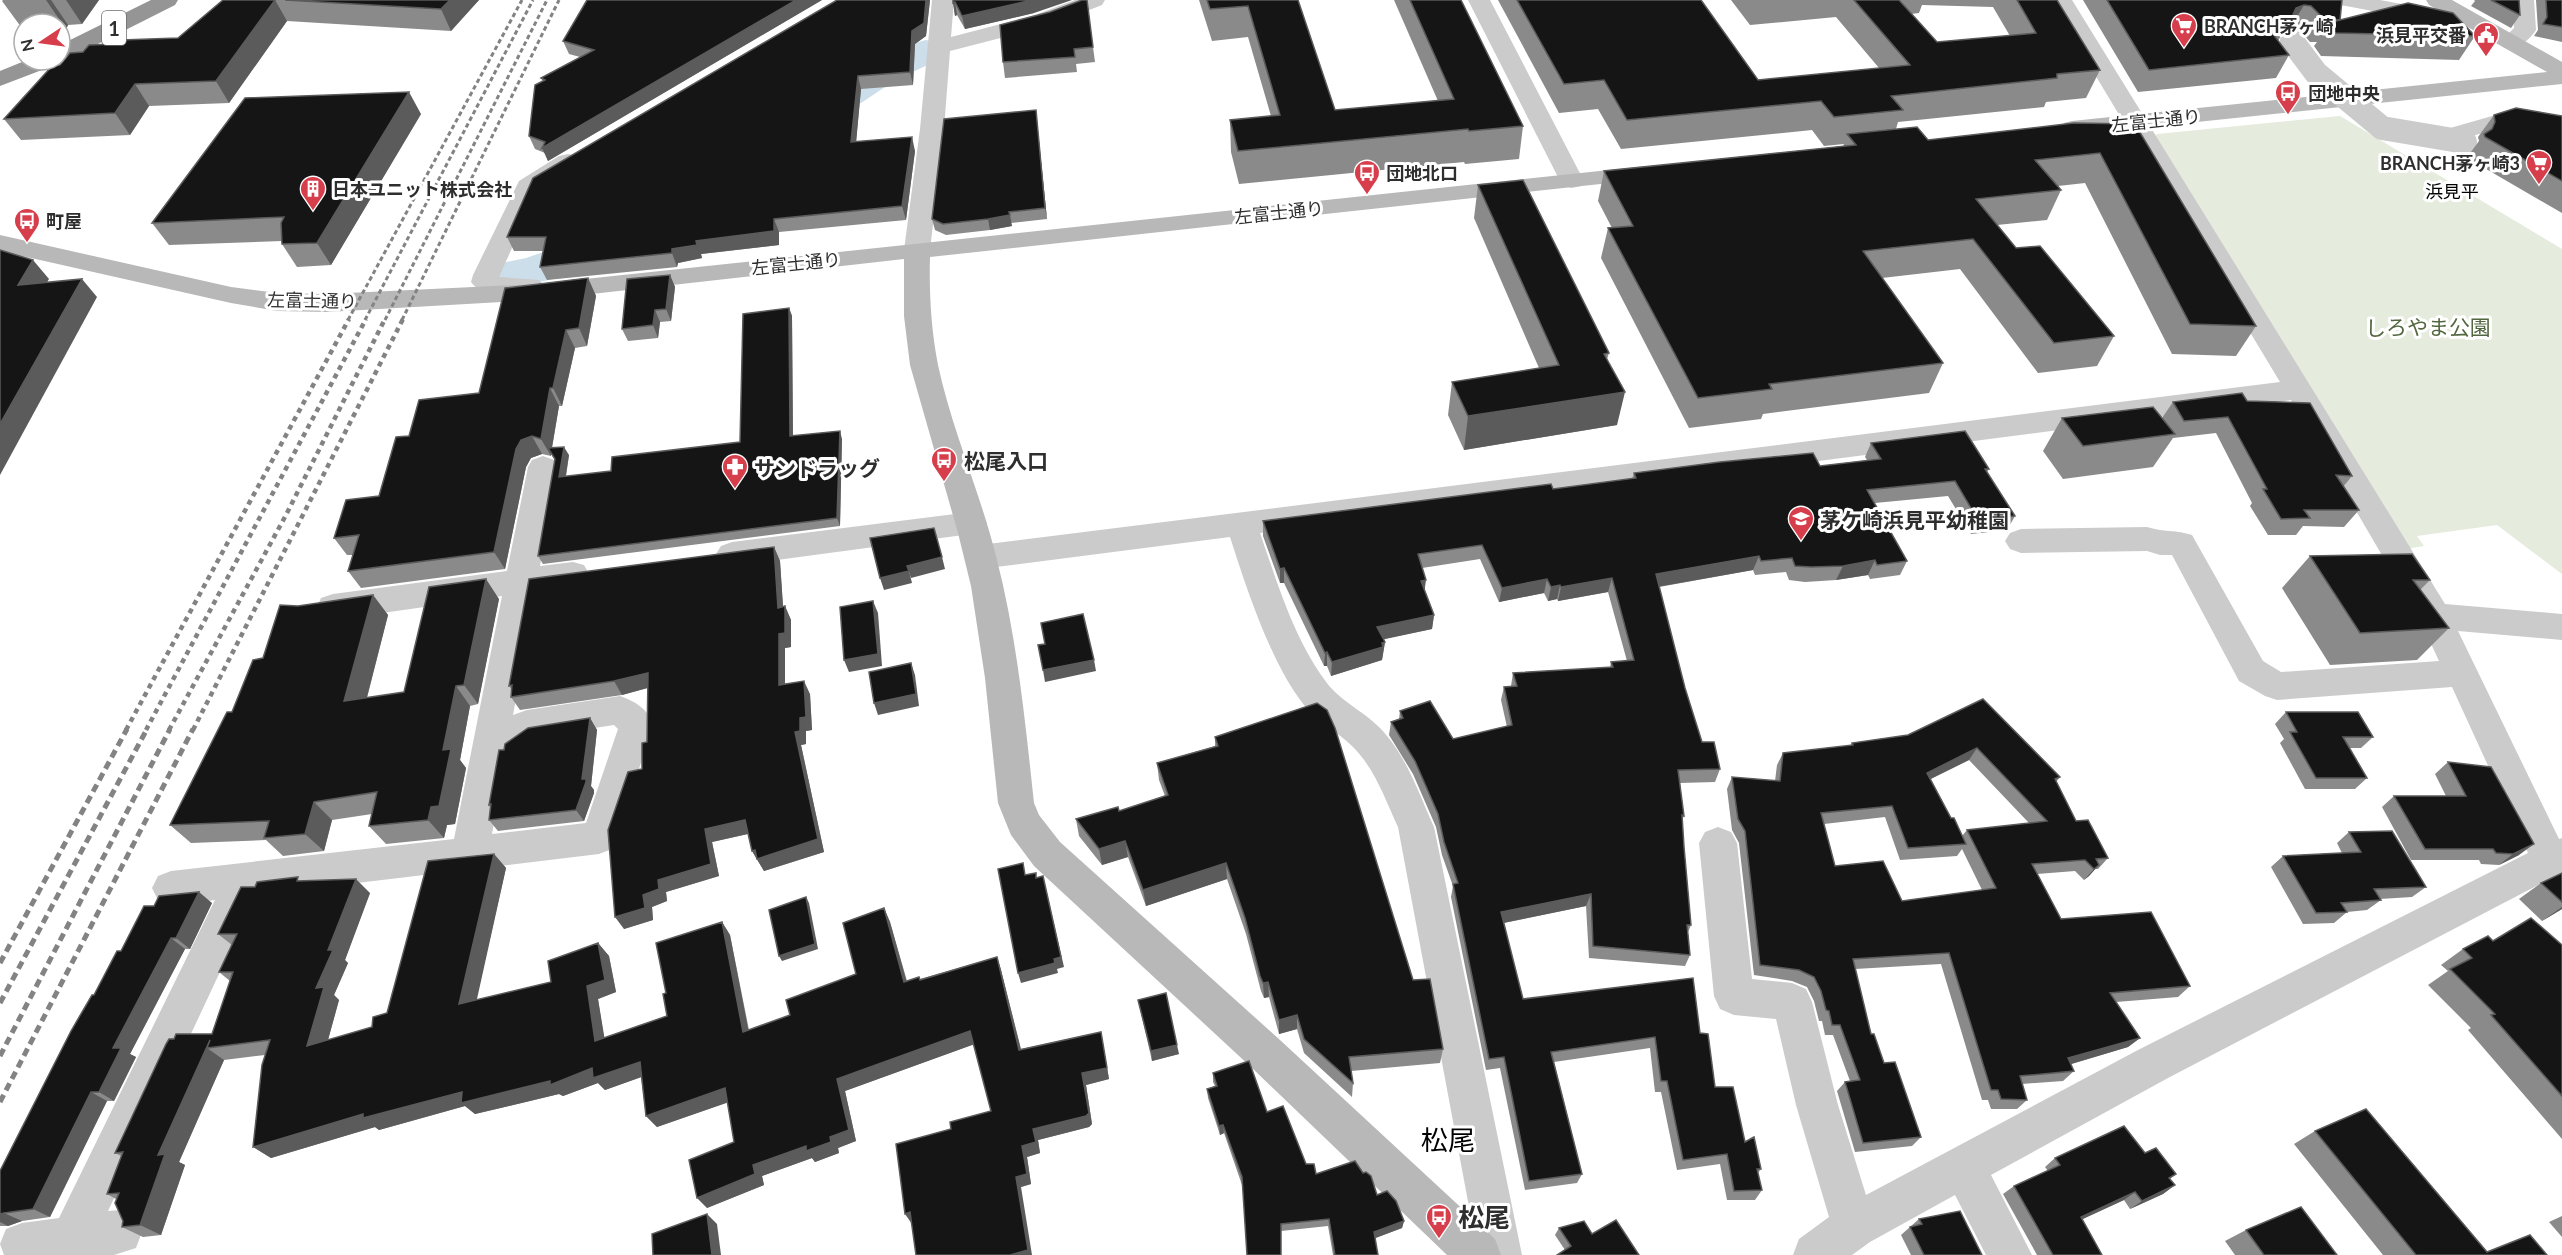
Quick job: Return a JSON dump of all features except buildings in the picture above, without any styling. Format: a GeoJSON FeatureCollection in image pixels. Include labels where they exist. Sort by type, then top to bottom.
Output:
{"type":"FeatureCollection","features":[{"type":"Feature","properties":{"kind":"highway","name":"1"},"geometry":{"type":"LineString","coordinates":[[72,48],[167,0]]}},
{"type":"Feature","properties":{"kind":"highway"},"geometry":{"type":"LineString","coordinates":[[0,79],[18,72]]}},
{"type":"Feature","properties":{"kind":"street"},"geometry":{"type":"LineString","coordinates":[[943,0],[916,250],[917,312],[927,380],[980,557],[998,647],[1016,803],[1024,824],[1047,854],[1266,1054],[1479,1255]]}},
{"type":"Feature","properties":{"kind":"street"},"geometry":{"type":"LineString","coordinates":[[939,47],[1043,20],[1094,0]]}},
{"type":"Feature","properties":{"kind":"street"},"geometry":{"type":"LineString","coordinates":[[1479,0],[1572,181]]}},
{"type":"Feature","properties":{"kind":"street"},"geometry":{"type":"LineString","coordinates":[[1815,1255],[1854,1226],[2163,1058],[2558,866],[2460,673],[2435,616],[2061,0]]}},
{"type":"Feature","properties":{"kind":"street"},"geometry":{"type":"LineString","coordinates":[[2346,0],[2424,16],[2463,16]]}},
{"type":"Feature","properties":{"kind":"street"},"geometry":{"type":"LineString","coordinates":[[2437,0],[2562,71]]}},
{"type":"Feature","properties":{"kind":"street"},"geometry":{"type":"LineString","coordinates":[[2511,42],[2525,30],[2523,0]]}},
{"type":"Feature","properties":{"kind":"street"},"geometry":{"type":"LineString","coordinates":[[2292,41],[2316,73],[2382,128],[2465,142]]}},
{"type":"Feature","properties":{"kind":"street"},"geometry":{"type":"LineString","coordinates":[[0,85],[25,72]]}},
{"type":"Feature","properties":{"kind":"street","name":"左富士通り"},"geometry":{"type":"LineString","coordinates":[[2052,130],[2562,77]]}},
{"type":"Feature","properties":{"kind":"street"},"geometry":{"type":"LineString","coordinates":[[2441,138],[2499,121],[2562,131]]}},
{"type":"Feature","properties":{"kind":"street"},"geometry":{"type":"LineString","coordinates":[[538,292],[530,286],[489,285],[484,282],[528,186],[587,150]]}},
{"type":"Feature","properties":{"kind":"street","name":"左富士通り"},"geometry":{"type":"LineString","coordinates":[[0,243],[231,296],[277,302],[327,303],[538,292],[1666,171]]}},
{"type":"Feature","properties":{"kind":"street"},"geometry":{"type":"LineString","coordinates":[[980,557],[2299,389]]}},
{"type":"Feature","properties":{"kind":"street"},"geometry":{"type":"LineString","coordinates":[[470,853],[543,467]]}},
{"type":"Feature","properties":{"kind":"street"},"geometry":{"type":"LineString","coordinates":[[700,558],[971,523]]}},
{"type":"Feature","properties":{"kind":"street"},"geometry":{"type":"LineString","coordinates":[[1241,523],[1270,609],[1311,688],[1320,700],[1368,740],[1393,777],[1416,827],[1500,1255]]}},
{"type":"Feature","properties":{"kind":"street"},"geometry":{"type":"LineString","coordinates":[[2021,541],[2147,539],[2160,543],[2181,543],[2250,671],[2277,686],[2460,673]]}},
{"type":"Feature","properties":{"kind":"street"},"geometry":{"type":"LineString","coordinates":[[314,610],[606,570]]}},
{"type":"Feature","properties":{"kind":"street"},"geometry":{"type":"LineString","coordinates":[[2435,616],[2562,627]]}},
{"type":"Feature","properties":{"kind":"street"},"geometry":{"type":"LineString","coordinates":[[171,888],[599,838],[637,724],[620,710],[527,724],[490,750]]}},
{"type":"Feature","properties":{"kind":"street"},"geometry":{"type":"LineString","coordinates":[[1718,843],[1734,996],[1792,1002],[1817,1105],[1854,1226]]}},
{"type":"Feature","properties":{"kind":"street"},"geometry":{"type":"LineString","coordinates":[[74,1238],[245,879]]}},
{"type":"Feature","properties":{"kind":"street"},"geometry":{"type":"LineString","coordinates":[[1963,1166],[2010,1255]]}},
{"type":"Feature","properties":{"kind":"street"},"geometry":{"type":"LineString","coordinates":[[22,1245],[120,1232]]}},
{"type":"Feature","properties":{"kind":"green space","name":"しろやま公園"},"geometry":{"type":"Polygon","coordinates":[[[2340,116],[2562,249],[2562,574],[2497,525],[2417,536],[2424,546],[2405,549],[2155,136],[2340,116]]]}},
{"type":"Feature","properties":{"kind":"waterway"},"geometry":{"type":"LineString","coordinates":[[847,95],[880,73],[926,51]]}},
{"type":"Feature","properties":{"kind":"waterway"},"geometry":{"type":"LineString","coordinates":[[498,277],[542,268],[614,241]]}},
{"type":"Feature","properties":{"kind":"railway"},"geometry":{"type":"LineString","coordinates":[[348,320],[522,0]]}},
{"type":"Feature","properties":{"kind":"railway"},"geometry":{"type":"LineString","coordinates":[[365,320],[533,0]]}},
{"type":"Feature","properties":{"kind":"railway"},"geometry":{"type":"LineString","coordinates":[[385,320],[547,0]]}},
{"type":"Feature","properties":{"kind":"railway"},"geometry":{"type":"LineString","coordinates":[[402,320],[559,0]]}},
{"type":"Feature","properties":{"kind":"railway"},"geometry":{"type":"LineString","coordinates":[[126,730],[349,319]]}},
{"type":"Feature","properties":{"kind":"railway"},"geometry":{"type":"LineString","coordinates":[[146,730],[366,319]]}},
{"type":"Feature","properties":{"kind":"railway"},"geometry":{"type":"LineString","coordinates":[[169,730],[286,515],[385,319]]}},
{"type":"Feature","properties":{"kind":"railway"},"geometry":{"type":"LineString","coordinates":[[193,730],[403,319]]}},
{"type":"Feature","properties":{"kind":"railway"},"geometry":{"type":"LineString","coordinates":[[0,963],[127,729]]}},
{"type":"Feature","properties":{"kind":"railway"},"geometry":{"type":"LineString","coordinates":[[0,1003],[147,729]]}},
{"type":"Feature","properties":{"kind":"railway"},"geometry":{"type":"LineString","coordinates":[[0,1056],[170,729]]}},
{"type":"Feature","properties":{"kind":"railway"},"geometry":{"type":"LineString","coordinates":[[0,1102],[193,729]]}},
{"type":"Feature","properties":{"kind":"place","name":"BRANCH茅ヶ崎"},"geometry":{"type":"Point","coordinates":[2184,49]}},
{"type":"Feature","properties":{"kind":"place","name":"浜見平交番"},"geometry":{"type":"Point","coordinates":[2486,58]}},
{"type":"Feature","properties":{"kind":"place","name":"団地中央"},"geometry":{"type":"Point","coordinates":[2288,116]}},
{"type":"Feature","properties":{"kind":"place","name":"BRANCH茅ヶ崎3"},"geometry":{"type":"Point","coordinates":[2539,186]}},
{"type":"Feature","properties":{"kind":"place","name":"団地北口"},"geometry":{"type":"Point","coordinates":[1367,196]}},
{"type":"Feature","properties":{"kind":"place","name":"日本ユニット株式会社"},"geometry":{"type":"Point","coordinates":[313,212]}},
{"type":"Feature","properties":{"kind":"place","name":"町屋"},"geometry":{"type":"Point","coordinates":[27,244]}},
{"type":"Feature","properties":{"kind":"place","name":"松尾入口"},"geometry":{"type":"Point","coordinates":[944,483]}},
{"type":"Feature","properties":{"kind":"place","name":"サンドラッグ"},"geometry":{"type":"Point","coordinates":[735,490]}},
{"type":"Feature","properties":{"kind":"place","name":"茅ケ崎浜見平幼稚園"},"geometry":{"type":"Point","coordinates":[1801,542]}},
{"type":"Feature","properties":{"kind":"place","name":"松尾"},"geometry":{"type":"Point","coordinates":[1439,1240]}},
{"type":"Feature","properties":{"kind":"district","name":"浜見平"},"geometry":{"type":"Point","coordinates":[2452,191]}},
{"type":"Feature","properties":{"kind":"district","name":"松尾"},"geometry":{"type":"Point","coordinates":[1448,1139]}}]}
